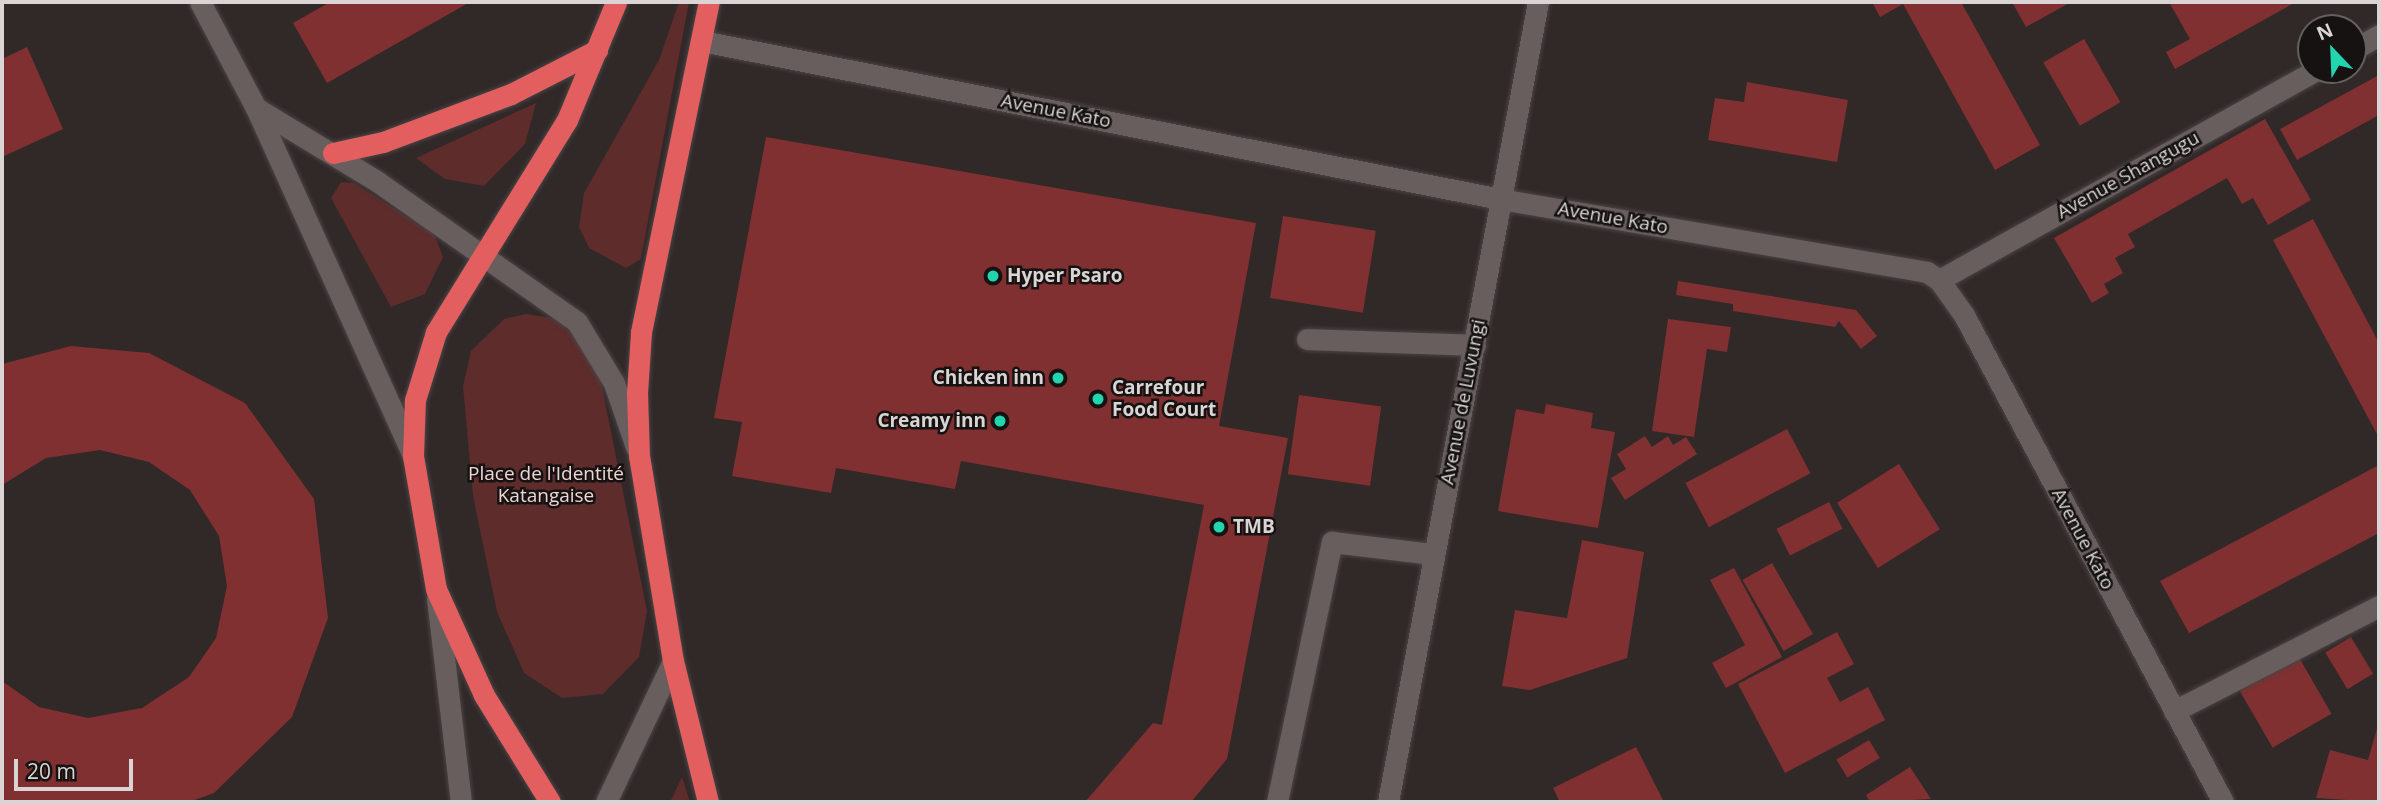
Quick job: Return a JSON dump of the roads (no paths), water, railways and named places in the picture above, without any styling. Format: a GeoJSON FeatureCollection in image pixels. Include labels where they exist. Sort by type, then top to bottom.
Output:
{"type":"FeatureCollection","features":[{"type":"Feature","properties":{"kind":"highway"},"geometry":{"type":"LineString","coordinates":[[550,802],[484,695],[436,589],[414,456],[415,400],[424,364],[456,294],[484,255],[567,120],[616,2]]}},
{"type":"Feature","properties":{"kind":"highway"},"geometry":{"type":"LineString","coordinates":[[708,802],[673,661],[639,456],[641,332],[709,2]]}},
{"type":"Feature","properties":{"kind":"highway"},"geometry":{"type":"LineString","coordinates":[[333,153],[383,142],[488,104],[597,50]]}},
{"type":"Feature","properties":{"kind":"street"},"geometry":{"type":"LineString","coordinates":[[200,2],[256,108],[414,456]]}},
{"type":"Feature","properties":{"kind":"street","name":"Avenue de Luvungi"},"geometry":{"type":"LineString","coordinates":[[1388,802],[1538,2]]}},
{"type":"Feature","properties":{"kind":"street","name":"Avenue Kato"},"geometry":{"type":"LineString","coordinates":[[702,41],[1500,199],[1902,266],[1939,280],[1964,314],[2223,802]]}},
{"type":"Feature","properties":{"kind":"street","name":"Avenue Shangugu"},"geometry":{"type":"LineString","coordinates":[[1939,280],[2297,81]]}},
{"type":"Feature","properties":{"kind":"street"},"geometry":{"type":"LineString","coordinates":[[256,108],[333,153],[484,255],[577,322],[614,383],[639,456]]}},
{"type":"Feature","properties":{"kind":"street"},"geometry":{"type":"LineString","coordinates":[[1307,339],[1475,345]]}},
{"type":"Feature","properties":{"kind":"street"},"geometry":{"type":"LineString","coordinates":[[1277,802],[1332,542],[1433,554]]}},
{"type":"Feature","properties":{"kind":"street"},"geometry":{"type":"LineString","coordinates":[[436,589],[460,802]]}},
{"type":"Feature","properties":{"kind":"street"},"geometry":{"type":"LineString","coordinates":[[2174,711],[2379,606]]}},
{"type":"Feature","properties":{"kind":"street"},"geometry":{"type":"LineString","coordinates":[[607,802],[673,661]]}},
{"type":"Feature","properties":{"kind":"place","name":"Hyper Psaro"},"geometry":{"type":"Point","coordinates":[993,276]}},
{"type":"Feature","properties":{"kind":"place","name":"Chicken inn"},"geometry":{"type":"Point","coordinates":[1058,378]}},
{"type":"Feature","properties":{"kind":"place","name":"Carrefour Food Court"},"geometry":{"type":"Point","coordinates":[1098,399]}},
{"type":"Feature","properties":{"kind":"place","name":"Creamy inn"},"geometry":{"type":"Point","coordinates":[1000,421]}},
{"type":"Feature","properties":{"kind":"place","name":"TMB"},"geometry":{"type":"Point","coordinates":[1219,527]}},
{"type":"Feature","properties":{"kind":"park label","name":"Place de l'Identité Katangaise"},"geometry":{"type":"Point","coordinates":[546,485]}}]}
